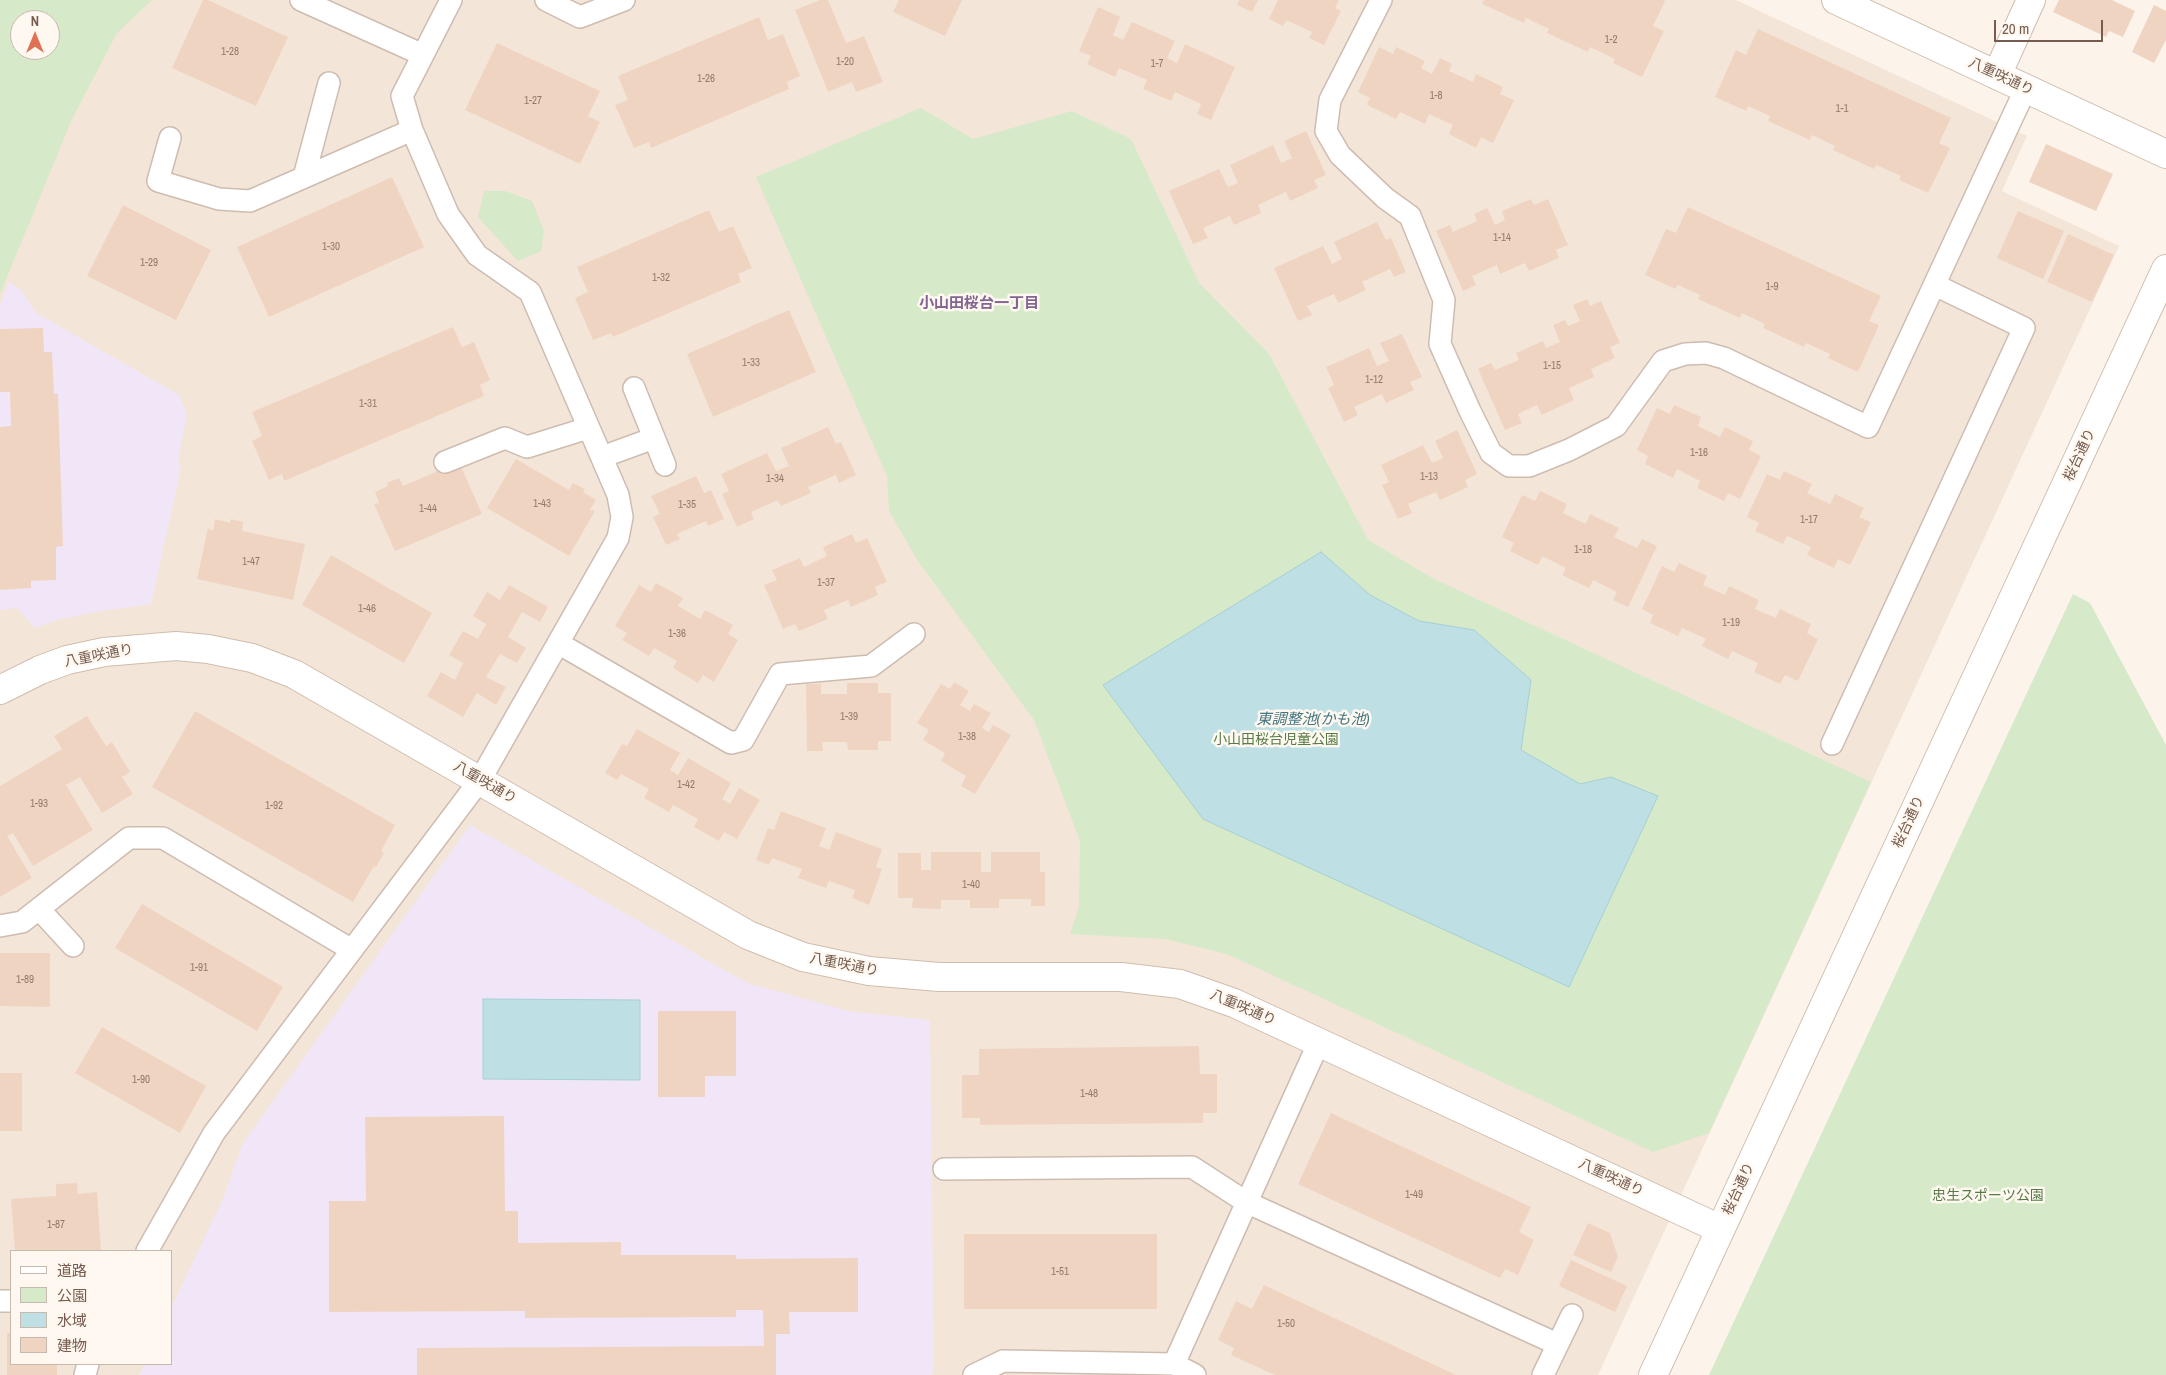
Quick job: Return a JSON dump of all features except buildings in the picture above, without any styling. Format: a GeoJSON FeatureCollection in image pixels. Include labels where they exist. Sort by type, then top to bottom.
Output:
{"type":"FeatureCollection","features":[{"type":"Feature","properties":{"kind":"street","name":"八重咲通り"},"geometry":{"type":"LineString","coordinates":[[1836,0],[2166,154]]}},
{"type":"Feature","properties":{"kind":"street"},"geometry":{"type":"LineString","coordinates":[[1997,75],[2031,0]]}},
{"type":"Feature","properties":{"kind":"street","name":"桜台通り"},"geometry":{"type":"LineString","coordinates":[[1653,1375],[2166,269]]}},
{"type":"Feature","properties":{"kind":"street","name":"八重咲通り"},"geometry":{"type":"LineString","coordinates":[[0,690],[40,670],[67,660],[104,652],[176,646],[208,649],[252,658],[294,674],[748,935],[803,957],[869,971],[930,976],[1121,977],[1180,984],[1234,1003],[1720,1229]]}},
{"type":"Feature","properties":{"kind":"lane"},"geometry":{"type":"LineString","coordinates":[[301,0],[423,55]]}},
{"type":"Feature","properties":{"kind":"lane"},"geometry":{"type":"LineString","coordinates":[[148,1250],[214,1133],[480,780],[618,538],[622,517],[618,495],[530,292],[477,255],[448,214],[412,130],[402,96],[451,0]]}},
{"type":"Feature","properties":{"kind":"lane"},"geometry":{"type":"LineString","coordinates":[[546,0],[580,18],[624,0]]}},
{"type":"Feature","properties":{"kind":"lane"},"geometry":{"type":"LineString","coordinates":[[1381,0],[1330,100],[1326,132],[1340,155],[1385,198],[1410,216],[1444,300],[1440,344],[1491,453],[1509,466],[1529,466],[1569,450],[1616,426],[1663,361],[1685,354],[1706,353],[1724,358],[1868,427],[2026,88]]}},
{"type":"Feature","properties":{"kind":"lane"},"geometry":{"type":"LineString","coordinates":[[304,177],[329,83]]}},
{"type":"Feature","properties":{"kind":"lane"},"geometry":{"type":"LineString","coordinates":[[170,138],[158,181],[219,199],[250,200],[412,130]]}},
{"type":"Feature","properties":{"kind":"lane"},"geometry":{"type":"LineString","coordinates":[[1832,744],[2024,328],[1935,285]]}},
{"type":"Feature","properties":{"kind":"lane"},"geometry":{"type":"LineString","coordinates":[[634,388],[666,465]]}},
{"type":"Feature","properties":{"kind":"lane"},"geometry":{"type":"LineString","coordinates":[[445,462],[505,438],[527,447],[588,428]]}},
{"type":"Feature","properties":{"kind":"lane"},"geometry":{"type":"LineString","coordinates":[[602,457],[654,438]]}},
{"type":"Feature","properties":{"kind":"lane"},"geometry":{"type":"LineString","coordinates":[[558,643],[731,742],[743,740],[780,674],[871,666],[914,634]]}},
{"type":"Feature","properties":{"kind":"lane"},"geometry":{"type":"LineString","coordinates":[[0,926],[22,922],[129,838],[163,838],[352,950]]}},
{"type":"Feature","properties":{"kind":"lane"},"geometry":{"type":"LineString","coordinates":[[39,909],[73,946]]}},
{"type":"Feature","properties":{"kind":"lane"},"geometry":{"type":"LineString","coordinates":[[1174,1364],[1319,1042]]}},
{"type":"Feature","properties":{"kind":"lane"},"geometry":{"type":"LineString","coordinates":[[944,1169],[1192,1167],[1246,1202],[1557,1344]]}},
{"type":"Feature","properties":{"kind":"lane"},"geometry":{"type":"LineString","coordinates":[[1544,1375],[1572,1314]]}},
{"type":"Feature","properties":{"kind":"lane"},"geometry":{"type":"LineString","coordinates":[[974,1375],[1003,1361],[1174,1364],[1195,1375]]}},
{"type":"Feature","properties":{"kind":"shaded area"},"geometry":{"type":"Polygon","coordinates":[[[0,0],[1736,0],[2027,136],[2002,191],[2119,246],[1598,1375],[0,1375],[0,0]]]}},
{"type":"Feature","properties":{"kind":"shaded area"},"geometry":{"type":"Polygon","coordinates":[[[9,282],[20,289],[36,313],[179,395],[187,414],[178,460],[181,469],[151,604],[60,619],[35,628],[17,608],[0,610],[0,304],[9,282]]]}},
{"type":"Feature","properties":{"kind":"shaded area"},"geometry":{"type":"Polygon","coordinates":[[[470,825],[747,983],[848,1011],[930,1020],[934,1368],[932,1375],[139,1375],[144,1365],[172,1365],[172,1306],[222,1201],[243,1143],[470,825]]]}},
{"type":"Feature","properties":{"kind":"green space"},"geometry":{"type":"Polygon","coordinates":[[[0,0],[152,0],[117,33],[72,119],[0,294],[0,0]]]}},
{"type":"Feature","properties":{"kind":"green space","name":"小山田桜台児童公園"},"geometry":{"type":"Polygon","coordinates":[[[921,108],[973,139],[1072,111],[1131,139],[1199,283],[1269,354],[1368,540],[1434,579],[1871,782],[1709,1133],[1653,1152],[1227,954],[1165,939],[1070,934],[1079,907],[1080,841],[1034,720],[918,561],[889,511],[887,476],[756,177],[921,108]]]}},
{"type":"Feature","properties":{"kind":"green space"},"geometry":{"type":"Polygon","coordinates":[[[484,191],[505,191],[532,201],[544,231],[541,251],[518,261],[478,217],[484,191]]]}},
{"type":"Feature","properties":{"kind":"green space","name":"忠生スポーツ公園"},"geometry":{"type":"Polygon","coordinates":[[[2073,594],[2090,603],[2166,745],[2166,1375],[1709,1375],[2073,594]]]}},
{"type":"Feature","properties":{"kind":"water","name":"東調整池(かも池)"},"geometry":{"type":"Polygon","coordinates":[[[1321,552],[1370,595],[1419,621],[1474,630],[1531,680],[1521,750],[1580,784],[1611,777],[1658,796],[1569,987],[1203,819],[1103,685],[1321,552]]]}},
{"type":"Feature","properties":{"kind":"water"},"geometry":{"type":"Polygon","coordinates":[[[483,999],[640,1000],[640,1080],[483,1079],[483,999]]]}},
{"type":"Feature","properties":{"kind":"district","name":"小山田桜台一丁目"},"geometry":{"type":"Point","coordinates":[979,304]}}]}
